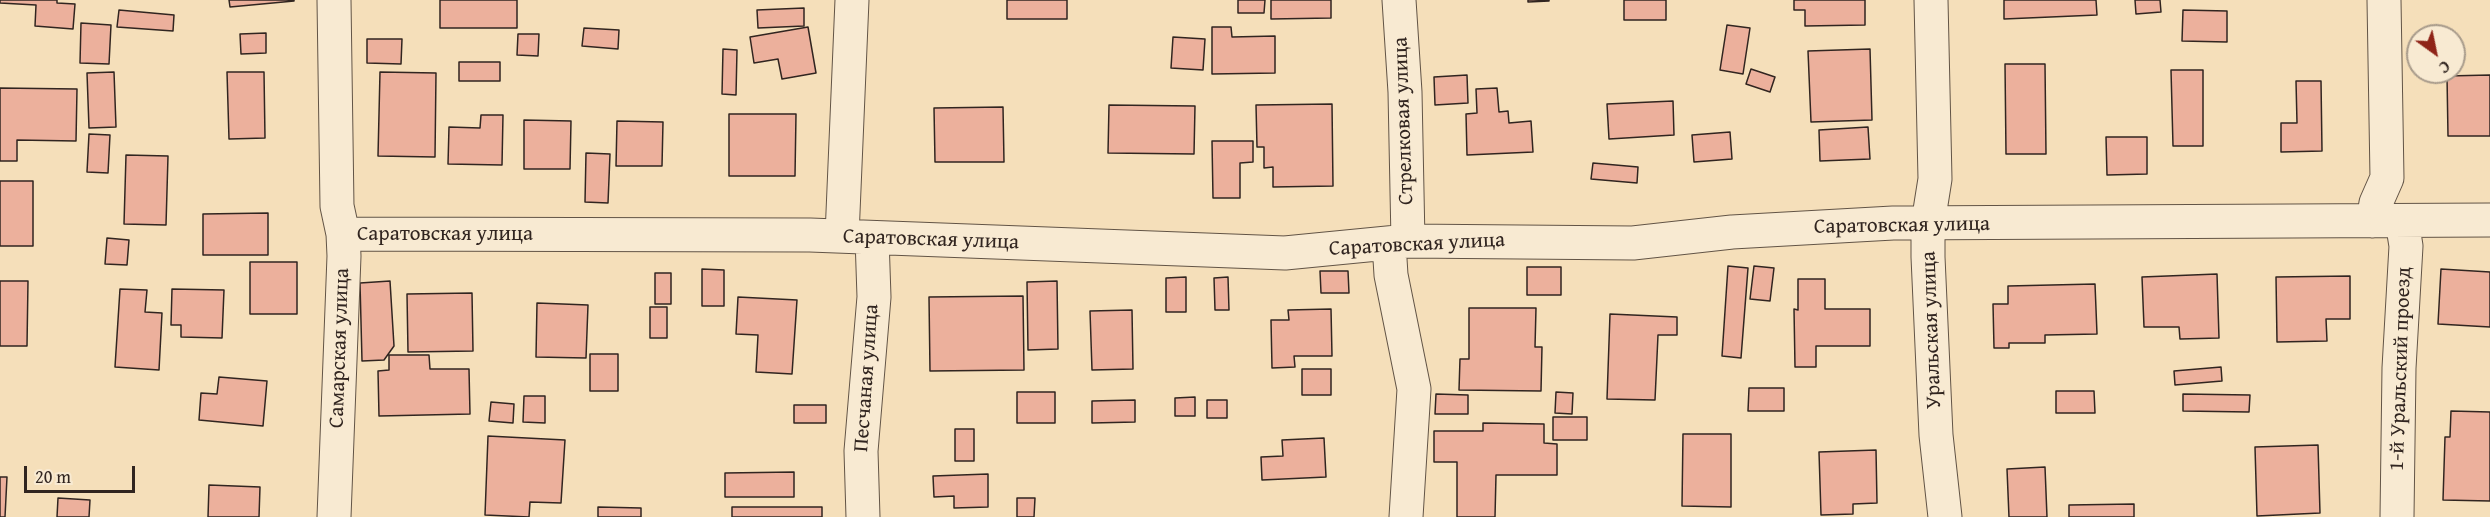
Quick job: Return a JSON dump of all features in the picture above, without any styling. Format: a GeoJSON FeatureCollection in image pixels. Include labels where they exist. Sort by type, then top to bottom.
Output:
{"type":"FeatureCollection","features":[{"type":"Feature","properties":{"kind":"street","name":"Самарская улица"},"geometry":{"type":"LineString","coordinates":[[334,0],[337,206],[343,234],[344,256],[334,517]]}},
{"type":"Feature","properties":{"kind":"street","name":"Песчаная улица"},"geometry":{"type":"LineString","coordinates":[[852,0],[857,237],[874,297],[861,451],[862,517]]}},
{"type":"Feature","properties":{"kind":"street","name":"Стрелковая улица"},"geometry":{"type":"LineString","coordinates":[[1399,0],[1405,92],[1405,204],[1391,275],[1414,389],[1407,517]]}},
{"type":"Feature","properties":{"kind":"street","name":"Уральская улица"},"geometry":{"type":"LineString","coordinates":[[1931,0],[1935,179],[1928,223],[1936,435],[1945,517]]}},
{"type":"Feature","properties":{"kind":"street","name":"1-й Уральский проезд"},"geometry":{"type":"LineString","coordinates":[[2384,0],[2387,178],[2376,203],[2406,246],[2399,368],[2397,517]]}},
{"type":"Feature","properties":{"kind":"street","name":"Саратовская улица"},"geometry":{"type":"LineString","coordinates":[[343,234],[857,237],[1285,253],[1399,242],[1633,243],[1743,232],[1928,223],[2490,220]]}},
{"type":"Feature","properties":{"kind":"building"},"geometry":{"type":"Polygon","coordinates":[[[0,0],[57,0],[57,3],[75,4],[73,29],[35,26],[36,5],[0,3],[0,0]]]}},
{"type":"Feature","properties":{"kind":"building"},"geometry":{"type":"Polygon","coordinates":[[[229,0],[294,0],[294,1],[230,7],[229,0]]]}},
{"type":"Feature","properties":{"kind":"building"},"geometry":{"type":"Polygon","coordinates":[[[440,0],[517,0],[517,28],[440,28],[440,0]]]}},
{"type":"Feature","properties":{"kind":"building"},"geometry":{"type":"Polygon","coordinates":[[[1007,0],[1067,0],[1067,19],[1007,19],[1007,0]]]}},
{"type":"Feature","properties":{"kind":"building"},"geometry":{"type":"Polygon","coordinates":[[[1238,0],[1265,0],[1264,13],[1238,13],[1238,0]]]}},
{"type":"Feature","properties":{"kind":"building"},"geometry":{"type":"Polygon","coordinates":[[[1271,0],[1331,0],[1331,18],[1271,19],[1271,0]]]}},
{"type":"Feature","properties":{"kind":"building"},"geometry":{"type":"Polygon","coordinates":[[[1528,0],[1549,0],[1549,1],[1528,2],[1528,0]]]}},
{"type":"Feature","properties":{"kind":"building"},"geometry":{"type":"Polygon","coordinates":[[[1624,0],[1666,0],[1666,20],[1624,20],[1624,0]]]}},
{"type":"Feature","properties":{"kind":"building"},"geometry":{"type":"Polygon","coordinates":[[[1794,0],[1865,0],[1865,25],[1805,26],[1805,10],[1794,10],[1794,0]]]}},
{"type":"Feature","properties":{"kind":"building"},"geometry":{"type":"Polygon","coordinates":[[[2004,0],[2096,0],[2097,15],[2004,19],[2004,0]]]}},
{"type":"Feature","properties":{"kind":"building"},"geometry":{"type":"Polygon","coordinates":[[[2135,0],[2160,0],[2161,12],[2136,14],[2135,0]]]}},
{"type":"Feature","properties":{"kind":"building"},"geometry":{"type":"Polygon","coordinates":[[[804,8],[804,26],[758,28],[757,10],[804,8]]]}},
{"type":"Feature","properties":{"kind":"building"},"geometry":{"type":"Polygon","coordinates":[[[119,10],[174,15],[173,31],[117,27],[119,10]]]}},
{"type":"Feature","properties":{"kind":"building"},"geometry":{"type":"Polygon","coordinates":[[[2183,10],[2227,11],[2227,42],[2182,41],[2183,10]]]}},
{"type":"Feature","properties":{"kind":"building"},"geometry":{"type":"Polygon","coordinates":[[[81,23],[111,25],[109,64],[80,63],[81,23]]]}},
{"type":"Feature","properties":{"kind":"building"},"geometry":{"type":"Polygon","coordinates":[[[1727,25],[1750,28],[1743,74],[1720,70],[1727,25]]]}},
{"type":"Feature","properties":{"kind":"building"},"geometry":{"type":"Polygon","coordinates":[[[808,27],[816,73],[782,79],[778,59],[754,63],[750,37],[808,27]]]}},
{"type":"Feature","properties":{"kind":"building"},"geometry":{"type":"Polygon","coordinates":[[[1212,27],[1231,27],[1232,37],[1275,36],[1275,73],[1212,74],[1212,27]]]}},
{"type":"Feature","properties":{"kind":"building"},"geometry":{"type":"Polygon","coordinates":[[[584,28],[619,30],[618,49],[582,46],[584,28]]]}},
{"type":"Feature","properties":{"kind":"building"},"geometry":{"type":"Polygon","coordinates":[[[266,33],[266,53],[241,54],[240,34],[266,33]]]}},
{"type":"Feature","properties":{"kind":"building"},"geometry":{"type":"Polygon","coordinates":[[[518,34],[539,34],[538,56],[517,55],[518,34]]]}},
{"type":"Feature","properties":{"kind":"building"},"geometry":{"type":"Polygon","coordinates":[[[1173,37],[1205,39],[1203,70],[1171,68],[1173,37]]]}},
{"type":"Feature","properties":{"kind":"building"},"geometry":{"type":"Polygon","coordinates":[[[367,39],[402,39],[401,64],[367,63],[367,39]]]}},
{"type":"Feature","properties":{"kind":"building"},"geometry":{"type":"Polygon","coordinates":[[[723,49],[737,50],[736,95],[722,94],[723,49]]]}},
{"type":"Feature","properties":{"kind":"building"},"geometry":{"type":"Polygon","coordinates":[[[1870,49],[1872,120],[1811,122],[1808,51],[1870,49]]]}},
{"type":"Feature","properties":{"kind":"building"},"geometry":{"type":"Polygon","coordinates":[[[459,62],[500,62],[500,81],[459,81],[459,62]]]}},
{"type":"Feature","properties":{"kind":"building"},"geometry":{"type":"Polygon","coordinates":[[[2005,64],[2045,64],[2046,154],[2006,154],[2005,64]]]}},
{"type":"Feature","properties":{"kind":"building"},"geometry":{"type":"Polygon","coordinates":[[[1751,69],[1775,77],[1770,92],[1746,84],[1751,69]]]}},
{"type":"Feature","properties":{"kind":"building"},"geometry":{"type":"Polygon","coordinates":[[[2171,70],[2203,70],[2203,146],[2173,146],[2171,70]]]}},
{"type":"Feature","properties":{"kind":"building"},"geometry":{"type":"Polygon","coordinates":[[[114,72],[116,127],[89,128],[87,73],[114,72]]]}},
{"type":"Feature","properties":{"kind":"building"},"geometry":{"type":"Polygon","coordinates":[[[227,72],[264,72],[265,138],[229,139],[227,72]]]}},
{"type":"Feature","properties":{"kind":"building"},"geometry":{"type":"Polygon","coordinates":[[[380,72],[436,73],[435,157],[378,156],[380,72]]]}},
{"type":"Feature","properties":{"kind":"building"},"geometry":{"type":"Polygon","coordinates":[[[1467,75],[1468,103],[1435,105],[1434,77],[1467,75]]]}},
{"type":"Feature","properties":{"kind":"building"},"geometry":{"type":"Polygon","coordinates":[[[2490,75],[2490,136],[2448,136],[2447,84],[2466,84],[2466,76],[2490,75]]]}},
{"type":"Feature","properties":{"kind":"building"},"geometry":{"type":"Polygon","coordinates":[[[2296,81],[2321,81],[2322,151],[2281,152],[2281,123],[2297,123],[2296,81]]]}},
{"type":"Feature","properties":{"kind":"building"},"geometry":{"type":"Polygon","coordinates":[[[0,88],[77,89],[76,141],[17,140],[17,161],[0,161],[0,88]]]}},
{"type":"Feature","properties":{"kind":"building"},"geometry":{"type":"Polygon","coordinates":[[[1497,88],[1499,112],[1508,111],[1509,123],[1531,121],[1533,152],[1467,155],[1466,114],[1477,113],[1476,89],[1497,88]]]}},
{"type":"Feature","properties":{"kind":"building"},"geometry":{"type":"Polygon","coordinates":[[[1673,101],[1674,135],[1609,139],[1607,104],[1673,101]]]}},
{"type":"Feature","properties":{"kind":"building"},"geometry":{"type":"Polygon","coordinates":[[[1332,104],[1333,186],[1273,187],[1273,167],[1264,168],[1264,147],[1257,147],[1256,105],[1332,104]]]}},
{"type":"Feature","properties":{"kind":"building"},"geometry":{"type":"Polygon","coordinates":[[[1109,105],[1195,106],[1194,154],[1108,153],[1109,105]]]}},
{"type":"Feature","properties":{"kind":"building"},"geometry":{"type":"Polygon","coordinates":[[[1003,107],[1004,162],[935,162],[934,108],[1003,107]]]}},
{"type":"Feature","properties":{"kind":"building"},"geometry":{"type":"Polygon","coordinates":[[[729,114],[796,114],[795,176],[729,176],[729,114]]]}},
{"type":"Feature","properties":{"kind":"building"},"geometry":{"type":"Polygon","coordinates":[[[481,115],[503,115],[502,165],[448,164],[449,127],[480,128],[481,115]]]}},
{"type":"Feature","properties":{"kind":"building"},"geometry":{"type":"Polygon","coordinates":[[[524,120],[571,121],[570,169],[524,169],[524,120]]]}},
{"type":"Feature","properties":{"kind":"building"},"geometry":{"type":"Polygon","coordinates":[[[617,121],[663,122],[662,166],[616,166],[617,121]]]}},
{"type":"Feature","properties":{"kind":"building"},"geometry":{"type":"Polygon","coordinates":[[[1868,127],[1870,159],[1820,161],[1819,130],[1868,127]]]}},
{"type":"Feature","properties":{"kind":"building"},"geometry":{"type":"Polygon","coordinates":[[[1730,132],[1732,159],[1694,162],[1692,135],[1730,132]]]}},
{"type":"Feature","properties":{"kind":"building"},"geometry":{"type":"Polygon","coordinates":[[[89,134],[110,135],[108,173],[87,172],[89,134]]]}},
{"type":"Feature","properties":{"kind":"building"},"geometry":{"type":"Polygon","coordinates":[[[2106,137],[2147,137],[2147,174],[2107,175],[2106,137]]]}},
{"type":"Feature","properties":{"kind":"building"},"geometry":{"type":"Polygon","coordinates":[[[1212,141],[1253,141],[1253,162],[1240,163],[1240,198],[1213,198],[1212,141]]]}},
{"type":"Feature","properties":{"kind":"building"},"geometry":{"type":"Polygon","coordinates":[[[586,153],[610,154],[608,203],[585,202],[586,153]]]}},
{"type":"Feature","properties":{"kind":"building"},"geometry":{"type":"Polygon","coordinates":[[[126,155],[168,156],[166,225],[124,224],[126,155]]]}},
{"type":"Feature","properties":{"kind":"building"},"geometry":{"type":"Polygon","coordinates":[[[1593,163],[1638,167],[1637,183],[1591,179],[1593,163]]]}},
{"type":"Feature","properties":{"kind":"building"},"geometry":{"type":"Polygon","coordinates":[[[0,181],[33,181],[33,246],[0,246],[0,181]]]}},
{"type":"Feature","properties":{"kind":"building"},"geometry":{"type":"Polygon","coordinates":[[[268,213],[268,255],[203,255],[203,214],[268,213]]]}},
{"type":"Feature","properties":{"kind":"building"},"geometry":{"type":"Polygon","coordinates":[[[107,238],[129,240],[127,265],[105,264],[107,238]]]}},
{"type":"Feature","properties":{"kind":"building"},"geometry":{"type":"Polygon","coordinates":[[[250,262],[297,262],[297,314],[250,314],[250,262]]]}},
{"type":"Feature","properties":{"kind":"building"},"geometry":{"type":"Polygon","coordinates":[[[1728,266],[1748,268],[1741,358],[1722,356],[1728,266]]]}},
{"type":"Feature","properties":{"kind":"building"},"geometry":{"type":"Polygon","coordinates":[[[1754,266],[1774,268],[1770,301],[1750,299],[1754,266]]]}},
{"type":"Feature","properties":{"kind":"building"},"geometry":{"type":"Polygon","coordinates":[[[1527,267],[1561,267],[1561,295],[1527,295],[1527,267]]]}},
{"type":"Feature","properties":{"kind":"building"},"geometry":{"type":"Polygon","coordinates":[[[702,269],[724,270],[724,306],[702,306],[702,269]]]}},
{"type":"Feature","properties":{"kind":"building"},"geometry":{"type":"Polygon","coordinates":[[[2441,269],[2490,272],[2490,327],[2438,324],[2441,269]]]}},
{"type":"Feature","properties":{"kind":"building"},"geometry":{"type":"Polygon","coordinates":[[[1320,271],[1348,271],[1349,293],[1321,293],[1320,271]]]}},
{"type":"Feature","properties":{"kind":"building"},"geometry":{"type":"Polygon","coordinates":[[[655,273],[671,273],[671,304],[655,304],[655,273]]]}},
{"type":"Feature","properties":{"kind":"building"},"geometry":{"type":"Polygon","coordinates":[[[2217,274],[2219,338],[2180,339],[2179,327],[2144,327],[2142,277],[2217,274]]]}},
{"type":"Feature","properties":{"kind":"building"},"geometry":{"type":"Polygon","coordinates":[[[2350,276],[2350,319],[2326,319],[2327,341],[2277,342],[2276,277],[2350,276]]]}},
{"type":"Feature","properties":{"kind":"building"},"geometry":{"type":"Polygon","coordinates":[[[1186,277],[1186,312],[1166,312],[1166,278],[1186,277]]]}},
{"type":"Feature","properties":{"kind":"building"},"geometry":{"type":"Polygon","coordinates":[[[1228,277],[1229,310],[1215,310],[1214,278],[1228,277]]]}},
{"type":"Feature","properties":{"kind":"building"},"geometry":{"type":"Polygon","coordinates":[[[1798,279],[1825,279],[1825,309],[1870,309],[1870,346],[1816,346],[1816,367],[1795,367],[1794,309],[1798,310],[1798,279]]]}},
{"type":"Feature","properties":{"kind":"building"},"geometry":{"type":"Polygon","coordinates":[[[0,281],[28,281],[27,346],[0,346],[0,281]]]}},
{"type":"Feature","properties":{"kind":"building"},"geometry":{"type":"Polygon","coordinates":[[[390,281],[394,346],[384,360],[362,361],[360,283],[390,281]]]}},
{"type":"Feature","properties":{"kind":"building"},"geometry":{"type":"Polygon","coordinates":[[[1057,281],[1058,349],[1028,350],[1027,282],[1057,281]]]}},
{"type":"Feature","properties":{"kind":"building"},"geometry":{"type":"Polygon","coordinates":[[[2095,284],[2097,334],[2045,335],[2045,343],[2009,343],[2009,348],[1994,348],[1993,304],[2008,304],[2008,286],[2095,284]]]}},
{"type":"Feature","properties":{"kind":"building"},"geometry":{"type":"Polygon","coordinates":[[[120,289],[147,290],[145,312],[162,313],[159,370],[115,367],[120,289]]]}},
{"type":"Feature","properties":{"kind":"building"},"geometry":{"type":"Polygon","coordinates":[[[172,289],[224,290],[222,338],[181,337],[181,325],[171,325],[172,289]]]}},
{"type":"Feature","properties":{"kind":"building"},"geometry":{"type":"Polygon","coordinates":[[[472,293],[473,351],[408,352],[407,294],[472,293]]]}},
{"type":"Feature","properties":{"kind":"building"},"geometry":{"type":"Polygon","coordinates":[[[1023,296],[1024,370],[930,371],[929,297],[1023,296]]]}},
{"type":"Feature","properties":{"kind":"building"},"geometry":{"type":"Polygon","coordinates":[[[738,297],[797,300],[792,374],[756,372],[758,335],[736,334],[738,297]]]}},
{"type":"Feature","properties":{"kind":"building"},"geometry":{"type":"Polygon","coordinates":[[[537,303],[588,305],[586,358],[536,357],[537,303]]]}},
{"type":"Feature","properties":{"kind":"building"},"geometry":{"type":"Polygon","coordinates":[[[650,307],[667,307],[667,338],[650,338],[650,307]]]}},
{"type":"Feature","properties":{"kind":"building"},"geometry":{"type":"Polygon","coordinates":[[[1469,308],[1536,308],[1535,347],[1542,347],[1541,391],[1459,390],[1460,359],[1469,359],[1469,308]]]}},
{"type":"Feature","properties":{"kind":"building"},"geometry":{"type":"Polygon","coordinates":[[[1331,309],[1332,356],[1294,356],[1295,367],[1272,368],[1271,320],[1289,320],[1288,310],[1331,309]]]}},
{"type":"Feature","properties":{"kind":"building"},"geometry":{"type":"Polygon","coordinates":[[[1132,310],[1133,369],[1092,370],[1090,311],[1132,310]]]}},
{"type":"Feature","properties":{"kind":"building"},"geometry":{"type":"Polygon","coordinates":[[[1610,314],[1677,317],[1677,335],[1658,335],[1655,400],[1607,399],[1610,314]]]}},
{"type":"Feature","properties":{"kind":"building"},"geometry":{"type":"Polygon","coordinates":[[[590,354],[618,354],[618,391],[590,391],[590,354]]]}},
{"type":"Feature","properties":{"kind":"building"},"geometry":{"type":"Polygon","coordinates":[[[389,355],[429,355],[430,369],[469,369],[470,414],[379,416],[378,371],[389,370],[389,355]]]}},
{"type":"Feature","properties":{"kind":"building"},"geometry":{"type":"Polygon","coordinates":[[[2221,367],[2222,381],[2175,385],[2174,371],[2221,367]]]}},
{"type":"Feature","properties":{"kind":"building"},"geometry":{"type":"Polygon","coordinates":[[[1302,369],[1331,369],[1331,395],[1302,395],[1302,369]]]}},
{"type":"Feature","properties":{"kind":"building"},"geometry":{"type":"Polygon","coordinates":[[[219,377],[267,381],[263,426],[199,420],[201,393],[217,394],[219,377]]]}},
{"type":"Feature","properties":{"kind":"building"},"geometry":{"type":"Polygon","coordinates":[[[1749,388],[1784,388],[1784,411],[1748,411],[1749,388]]]}},
{"type":"Feature","properties":{"kind":"building"},"geometry":{"type":"Polygon","coordinates":[[[2056,391],[2094,391],[2095,413],[2056,413],[2056,391]]]}},
{"type":"Feature","properties":{"kind":"building"},"geometry":{"type":"Polygon","coordinates":[[[1017,392],[1055,392],[1055,423],[1017,423],[1017,392]]]}},
{"type":"Feature","properties":{"kind":"building"},"geometry":{"type":"Polygon","coordinates":[[[1556,392],[1573,393],[1572,414],[1555,413],[1556,392]]]}},
{"type":"Feature","properties":{"kind":"building"},"geometry":{"type":"Polygon","coordinates":[[[1436,394],[1468,395],[1468,414],[1435,414],[1436,394]]]}},
{"type":"Feature","properties":{"kind":"building"},"geometry":{"type":"Polygon","coordinates":[[[2183,394],[2250,395],[2249,412],[2183,411],[2183,394]]]}},
{"type":"Feature","properties":{"kind":"building"},"geometry":{"type":"Polygon","coordinates":[[[524,396],[545,396],[545,423],[523,422],[524,396]]]}},
{"type":"Feature","properties":{"kind":"building"},"geometry":{"type":"Polygon","coordinates":[[[1195,397],[1195,416],[1175,416],[1175,398],[1195,397]]]}},
{"type":"Feature","properties":{"kind":"building"},"geometry":{"type":"Polygon","coordinates":[[[1135,400],[1135,422],[1092,423],[1092,401],[1135,400]]]}},
{"type":"Feature","properties":{"kind":"building"},"geometry":{"type":"Polygon","coordinates":[[[1207,400],[1227,400],[1227,418],[1207,418],[1207,400]]]}},
{"type":"Feature","properties":{"kind":"building"},"geometry":{"type":"Polygon","coordinates":[[[491,402],[514,404],[513,423],[489,421],[491,402]]]}},
{"type":"Feature","properties":{"kind":"building"},"geometry":{"type":"Polygon","coordinates":[[[794,405],[826,405],[826,423],[794,423],[794,405]]]}},
{"type":"Feature","properties":{"kind":"building"},"geometry":{"type":"Polygon","coordinates":[[[2451,411],[2490,412],[2490,501],[2443,500],[2445,437],[2450,437],[2451,411]]]}},
{"type":"Feature","properties":{"kind":"building"},"geometry":{"type":"Polygon","coordinates":[[[1553,417],[1587,417],[1587,440],[1553,440],[1553,417]]]}},
{"type":"Feature","properties":{"kind":"building"},"geometry":{"type":"Polygon","coordinates":[[[1483,423],[1544,424],[1544,443],[1557,444],[1557,475],[1496,475],[1495,517],[1457,517],[1457,462],[1434,462],[1434,431],[1483,431],[1483,423]]]}},
{"type":"Feature","properties":{"kind":"building"},"geometry":{"type":"Polygon","coordinates":[[[955,429],[974,429],[974,461],[955,461],[955,429]]]}},
{"type":"Feature","properties":{"kind":"building"},"geometry":{"type":"Polygon","coordinates":[[[1683,434],[1731,434],[1731,507],[1682,506],[1683,434]]]}},
{"type":"Feature","properties":{"kind":"building"},"geometry":{"type":"Polygon","coordinates":[[[488,436],[565,440],[561,503],[530,502],[529,517],[485,515],[488,436]]]}},
{"type":"Feature","properties":{"kind":"building"},"geometry":{"type":"Polygon","coordinates":[[[1324,438],[1326,477],[1262,480],[1261,457],[1283,456],[1282,440],[1324,438]]]}},
{"type":"Feature","properties":{"kind":"building"},"geometry":{"type":"Polygon","coordinates":[[[2318,445],[2320,513],[2257,516],[2255,447],[2318,445]]]}},
{"type":"Feature","properties":{"kind":"building"},"geometry":{"type":"Polygon","coordinates":[[[1876,450],[1877,503],[1853,504],[1853,514],[1821,515],[1819,452],[1876,450]]]}},
{"type":"Feature","properties":{"kind":"building"},"geometry":{"type":"Polygon","coordinates":[[[2045,467],[2047,517],[2009,517],[2007,469],[2045,467]]]}},
{"type":"Feature","properties":{"kind":"building"},"geometry":{"type":"Polygon","coordinates":[[[794,472],[794,497],[725,497],[725,473],[794,472]]]}},
{"type":"Feature","properties":{"kind":"building"},"geometry":{"type":"Polygon","coordinates":[[[988,474],[988,507],[954,508],[954,496],[934,497],[933,476],[988,474]]]}},
{"type":"Feature","properties":{"kind":"building"},"geometry":{"type":"Polygon","coordinates":[[[0,477],[7,477],[5,517],[0,517],[0,477]]]}},
{"type":"Feature","properties":{"kind":"building"},"geometry":{"type":"Polygon","coordinates":[[[209,485],[260,487],[259,517],[208,517],[209,485]]]}},
{"type":"Feature","properties":{"kind":"building"},"geometry":{"type":"Polygon","coordinates":[[[58,498],[90,500],[89,517],[57,517],[58,498]]]}},
{"type":"Feature","properties":{"kind":"building"},"geometry":{"type":"Polygon","coordinates":[[[1017,498],[1035,498],[1034,517],[1017,517],[1017,498]]]}},
{"type":"Feature","properties":{"kind":"building"},"geometry":{"type":"Polygon","coordinates":[[[2134,504],[2134,517],[2069,517],[2069,505],[2134,504]]]}},
{"type":"Feature","properties":{"kind":"building"},"geometry":{"type":"Polygon","coordinates":[[[598,507],[641,508],[641,517],[598,517],[598,507]]]}},
{"type":"Feature","properties":{"kind":"building"},"geometry":{"type":"Polygon","coordinates":[[[732,507],[822,507],[822,517],[732,517],[732,507]]]}}]}
